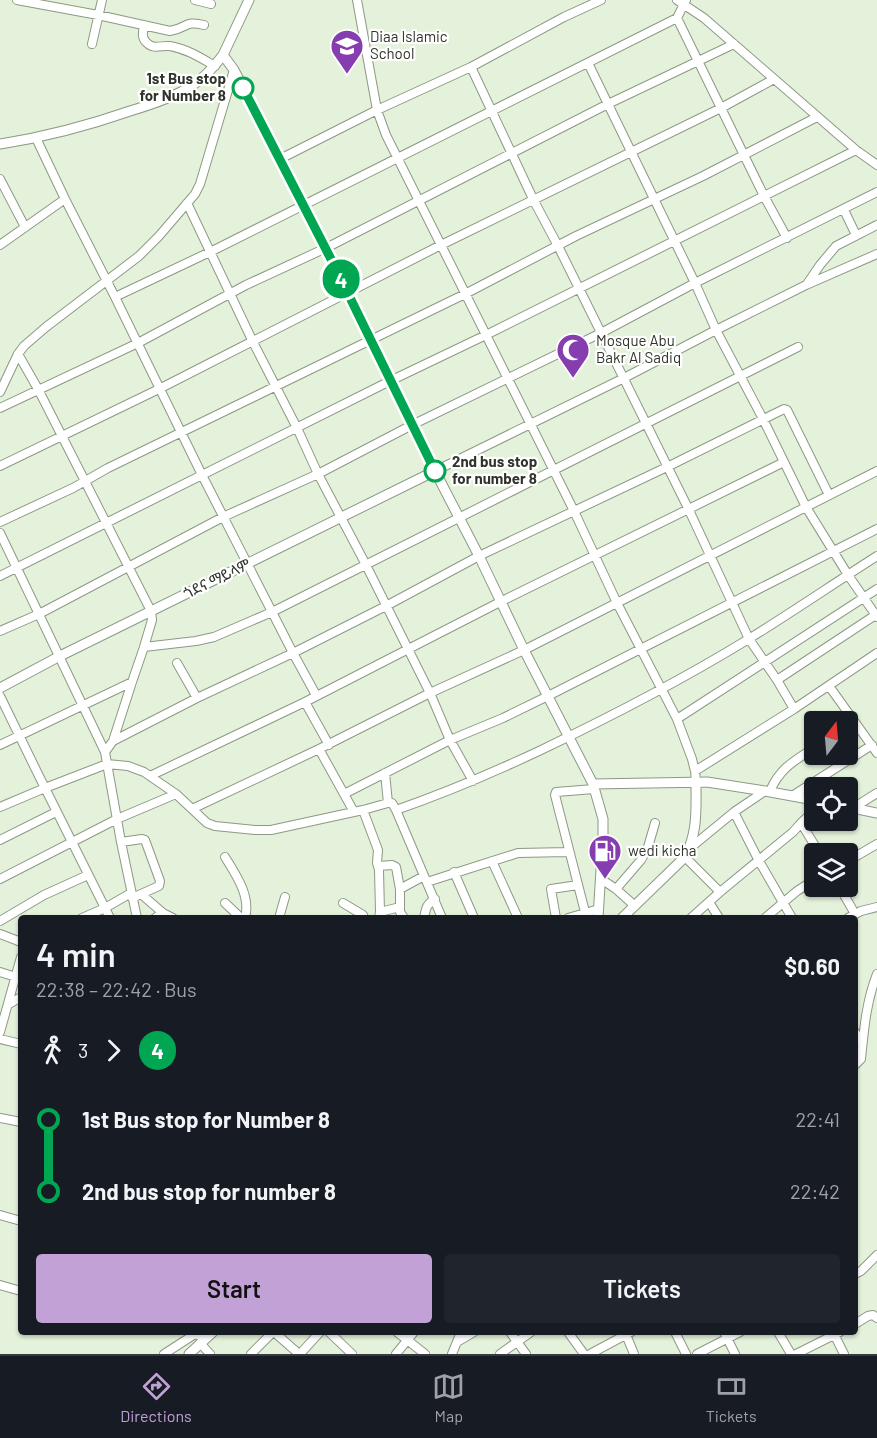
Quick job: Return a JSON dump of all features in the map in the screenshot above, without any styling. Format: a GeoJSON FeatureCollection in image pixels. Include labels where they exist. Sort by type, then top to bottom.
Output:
{"type":"FeatureCollection","features":[{"type":"Feature","properties":{"kind":"street"},"geometry":{"type":"LineString","coordinates":[[17,0],[170,31],[193,22],[204,25]]}},
{"type":"Feature","properties":{"kind":"street"},"geometry":{"type":"LineString","coordinates":[[92,44],[102,0]]}},
{"type":"Feature","properties":{"kind":"street"},"geometry":{"type":"LineString","coordinates":[[195,0],[211,4]]}},
{"type":"Feature","properties":{"kind":"street"},"geometry":{"type":"LineString","coordinates":[[0,144],[36,138],[103,121],[162,100],[191,86],[215,66],[223,55],[249,0]]}},
{"type":"Feature","properties":{"kind":"street"},"geometry":{"type":"LineString","coordinates":[[357,0],[377,110],[386,135],[574,511],[617,603],[677,719],[695,771],[696,782],[695,832],[687,853]]}},
{"type":"Feature","properties":{"kind":"street"},"geometry":{"type":"LineString","coordinates":[[280,159],[377,110],[471,67],[564,17],[601,0]]}},
{"type":"Feature","properties":{"kind":"street"},"geometry":{"type":"LineString","coordinates":[[787,238],[677,18],[682,1],[856,150],[877,165]]}},
{"type":"Feature","properties":{"kind":"street"},"geometry":{"type":"LineString","coordinates":[[116,297],[677,18]]}},
{"type":"Feature","properties":{"kind":"street"},"geometry":{"type":"LineString","coordinates":[[144,25],[142,37],[148,44],[155,47],[169,46],[191,52],[215,66]]}},
{"type":"Feature","properties":{"kind":"street"},"geometry":{"type":"LineString","coordinates":[[0,408],[138,343],[230,293],[326,248],[608,104],[734,44]]}},
{"type":"Feature","properties":{"kind":"street"},"geometry":{"type":"LineString","coordinates":[[223,55],[234,70],[326,248],[593,786],[603,819],[598,913],[585,912],[576,915]]}},
{"type":"Feature","properties":{"kind":"street"},"geometry":{"type":"LineString","coordinates":[[588,63],[716,330],[806,507],[848,575],[877,615],[777,680]]}},
{"type":"Feature","properties":{"kind":"street"},"geometry":{"type":"LineString","coordinates":[[471,67],[534,201],[688,508],[749,639],[794,709]]}},
{"type":"Feature","properties":{"kind":"street"},"geometry":{"type":"LineString","coordinates":[[0,392],[24,346],[128,265],[148,247],[195,194],[234,70]]}},
{"type":"Feature","properties":{"kind":"street"},"geometry":{"type":"LineString","coordinates":[[0,466],[253,342],[441,245],[721,108],[774,79]]}},
{"type":"Feature","properties":{"kind":"street"},"geometry":{"type":"LineString","coordinates":[[0,522],[465,294],[817,117]]}},
{"type":"Feature","properties":{"kind":"street"},"geometry":{"type":"LineString","coordinates":[[36,138],[223,517],[316,695]]}},
{"type":"Feature","properties":{"kind":"street"},"geometry":{"type":"LineString","coordinates":[[0,576],[856,150]]}},
{"type":"Feature","properties":{"kind":"street"},"geometry":{"type":"LineString","coordinates":[[0,179],[25,227]]}},
{"type":"Feature","properties":{"kind":"street"},"geometry":{"type":"LineString","coordinates":[[0,631],[39,614],[223,517],[318,474],[412,425],[601,333],[877,192]]}},
{"type":"Feature","properties":{"kind":"street"},"geometry":{"type":"LineString","coordinates":[[0,245],[65,200]]}},
{"type":"Feature","properties":{"kind":"street"},"geometry":{"type":"LineString","coordinates":[[187,203],[318,474],[365,563],[430,693],[450,740],[473,782]]}},
{"type":"Feature","properties":{"kind":"street"},"geometry":{"type":"LineString","coordinates":[[844,210],[856,235]]}},
{"type":"Feature","properties":{"kind":"street"},"geometry":{"type":"LineString","coordinates":[[806,285],[836,246],[877,225]]}},
{"type":"Feature","properties":{"kind":"street"},"geometry":{"type":"LineString","coordinates":[[435,471],[806,285],[877,254]]}},
{"type":"Feature","properties":{"kind":"street"},"geometry":{"type":"LineString","coordinates":[[144,647],[214,637],[272,612],[365,563],[798,347]]}},
{"type":"Feature","properties":{"kind":"street"},"geometry":{"type":"LineString","coordinates":[[18,354],[151,611],[152,620],[144,647],[113,741],[105,752]]}},
{"type":"Feature","properties":{"kind":"street"},"geometry":{"type":"LineString","coordinates":[[113,741],[386,606],[479,556],[784,409],[787,410],[830,495]]}},
{"type":"Feature","properties":{"kind":"street"},"geometry":{"type":"LineString","coordinates":[[150,776],[305,702],[501,601],[784,462]]}},
{"type":"Feature","properties":{"kind":"street","name":"ጎደና ማይላም"},"geometry":{"type":"LineString","coordinates":[[0,688],[60,656],[435,471]]}},
{"type":"Feature","properties":{"kind":"street"},"geometry":{"type":"LineString","coordinates":[[192,809],[329,745],[430,693],[524,650],[877,471]]}},
{"type":"Feature","properties":{"kind":"street"},"geometry":{"type":"LineString","coordinates":[[344,794],[450,740],[548,696],[877,529]]}},
{"type":"Feature","properties":{"kind":"street"},"geometry":{"type":"LineString","coordinates":[[0,533],[105,752],[136,915]]}},
{"type":"Feature","properties":{"kind":"street"},"geometry":{"type":"LineString","coordinates":[[396,810],[473,782],[663,689],[749,639],[877,556]]}},
{"type":"Feature","properties":{"kind":"street"},"geometry":{"type":"LineString","coordinates":[[677,719],[877,589]]}},
{"type":"Feature","properties":{"kind":"street"},"geometry":{"type":"LineString","coordinates":[[695,771],[794,709],[877,653]]}},
{"type":"Feature","properties":{"kind":"street"},"geometry":{"type":"LineString","coordinates":[[177,663],[197,698]]}},
{"type":"Feature","properties":{"kind":"street"},"geometry":{"type":"LineString","coordinates":[[0,745],[132,682]]}},
{"type":"Feature","properties":{"kind":"street"},"geometry":{"type":"LineString","coordinates":[[829,686],[844,711]]}},
{"type":"Feature","properties":{"kind":"street"},"geometry":{"type":"LineString","coordinates":[[0,696],[108,915]]}},
{"type":"Feature","properties":{"kind":"street"},"geometry":{"type":"LineString","coordinates":[[305,702],[329,745]]}},
{"type":"Feature","properties":{"kind":"street"},"geometry":{"type":"LineString","coordinates":[[792,796],[874,749],[858,731]]}},
{"type":"Feature","properties":{"kind":"street"},"geometry":{"type":"LineString","coordinates":[[320,749],[354,812]]}},
{"type":"Feature","properties":{"kind":"street"},"geometry":{"type":"LineString","coordinates":[[625,915],[687,853],[734,812],[768,791],[777,776],[804,755]]}},
{"type":"Feature","properties":{"kind":"street"},"geometry":{"type":"LineString","coordinates":[[0,807],[107,764],[128,766],[150,776],[176,794],[211,825],[264,831],[392,803],[441,915]]}},
{"type":"Feature","properties":{"kind":"street"},"geometry":{"type":"LineString","coordinates":[[385,773],[388,803]]}},
{"type":"Feature","properties":{"kind":"street"},"geometry":{"type":"LineString","coordinates":[[585,912],[556,792],[593,786],[707,782],[804,798]]}},
{"type":"Feature","properties":{"kind":"street"},"geometry":{"type":"LineString","coordinates":[[858,804],[877,793]]}},
{"type":"Feature","properties":{"kind":"street"},"geometry":{"type":"LineString","coordinates":[[0,879],[117,819],[176,794]]}},
{"type":"Feature","properties":{"kind":"street"},"geometry":{"type":"LineString","coordinates":[[858,809],[877,813]]}},
{"type":"Feature","properties":{"kind":"street"},"geometry":{"type":"LineString","coordinates":[[363,810],[376,844],[380,915],[400,907]]}},
{"type":"Feature","properties":{"kind":"street"},"geometry":{"type":"LineString","coordinates":[[0,840],[56,812]]}},
{"type":"Feature","properties":{"kind":"street"},"geometry":{"type":"LineString","coordinates":[[734,812],[790,915]]}},
{"type":"Feature","properties":{"kind":"street"},"geometry":{"type":"LineString","coordinates":[[694,915],[804,820]]}},
{"type":"Feature","properties":{"kind":"street"},"geometry":{"type":"LineString","coordinates":[[616,889],[648,848],[655,823]]}},
{"type":"Feature","properties":{"kind":"street"},"geometry":{"type":"LineString","coordinates":[[801,823],[813,843]]}},
{"type":"Feature","properties":{"kind":"street"},"geometry":{"type":"LineString","coordinates":[[89,915],[159,886],[160,883],[145,840],[121,842]]}},
{"type":"Feature","properties":{"kind":"street"},"geometry":{"type":"LineString","coordinates":[[858,855],[877,844]]}},
{"type":"Feature","properties":{"kind":"street"},"geometry":{"type":"LineString","coordinates":[[400,889],[426,879],[518,853],[569,852]]}},
{"type":"Feature","properties":{"kind":"street"},"geometry":{"type":"LineString","coordinates":[[687,853],[720,892]]}},
{"type":"Feature","properties":{"kind":"street"},"geometry":{"type":"LineString","coordinates":[[225,857],[240,882],[245,896],[247,908],[244,915]]}},
{"type":"Feature","properties":{"kind":"street"},"geometry":{"type":"LineString","coordinates":[[492,861],[517,915]]}},
{"type":"Feature","properties":{"kind":"street"},"geometry":{"type":"LineString","coordinates":[[378,867],[394,865],[400,889],[402,915]]}},
{"type":"Feature","properties":{"kind":"street"},"geometry":{"type":"LineString","coordinates":[[454,872],[473,915]]}},
{"type":"Feature","properties":{"kind":"street"},"geometry":{"type":"LineString","coordinates":[[0,921],[44,895],[88,875]]}},
{"type":"Feature","properties":{"kind":"street"},"geometry":{"type":"LineString","coordinates":[[600,879],[616,889],[634,906]]}},
{"type":"Feature","properties":{"kind":"street"},"geometry":{"type":"LineString","coordinates":[[555,915],[551,889],[578,885]]}},
{"type":"Feature","properties":{"kind":"street"},"geometry":{"type":"LineString","coordinates":[[768,915],[804,887]]}},
{"type":"Feature","properties":{"kind":"street"},"geometry":{"type":"LineString","coordinates":[[141,894],[166,915]]}},
{"type":"Feature","properties":{"kind":"street"},"geometry":{"type":"LineString","coordinates":[[280,915],[285,897]]}},
{"type":"Feature","properties":{"kind":"street"},"geometry":{"type":"LineString","coordinates":[[843,897],[851,915]]}},
{"type":"Feature","properties":{"kind":"street"},"geometry":{"type":"LineString","coordinates":[[425,915],[428,904],[435,899]]}},
{"type":"Feature","properties":{"kind":"street"},"geometry":{"type":"LineString","coordinates":[[709,902],[717,915]]}},
{"type":"Feature","properties":{"kind":"street"},"geometry":{"type":"LineString","coordinates":[[225,903],[239,915]]}},
{"type":"Feature","properties":{"kind":"street"},"geometry":{"type":"LineString","coordinates":[[343,903],[363,915]]}},
{"type":"Feature","properties":{"kind":"street"},"geometry":{"type":"LineString","coordinates":[[854,915],[877,907]]}},
{"type":"Feature","properties":{"kind":"street"},"geometry":{"type":"LineString","coordinates":[[0,934],[18,941]]}},
{"type":"Feature","properties":{"kind":"street"},"geometry":{"type":"LineString","coordinates":[[0,1032],[18,969]]}},
{"type":"Feature","properties":{"kind":"street"},"geometry":{"type":"LineString","coordinates":[[0,972],[16,977]]}},
{"type":"Feature","properties":{"kind":"street"},"geometry":{"type":"LineString","coordinates":[[858,1062],[861,1059],[861,1044],[870,996],[877,974]]}},
{"type":"Feature","properties":{"kind":"street"},"geometry":{"type":"LineString","coordinates":[[9,1004],[18,999]]}},
{"type":"Feature","properties":{"kind":"street"},"geometry":{"type":"LineString","coordinates":[[858,1038],[861,1044]]}},
{"type":"Feature","properties":{"kind":"street"},"geometry":{"type":"LineString","coordinates":[[0,1039],[18,1043]]}},
{"type":"Feature","properties":{"kind":"street"},"geometry":{"type":"LineString","coordinates":[[0,1118],[18,1121]]}},
{"type":"Feature","properties":{"kind":"street"},"geometry":{"type":"LineString","coordinates":[[0,1215],[18,1220]]}},
{"type":"Feature","properties":{"kind":"street"},"geometry":{"type":"LineString","coordinates":[[858,1272],[877,1256]]}},
{"type":"Feature","properties":{"kind":"street"},"geometry":{"type":"LineString","coordinates":[[0,1285],[18,1290]]}},
{"type":"Feature","properties":{"kind":"street"},"geometry":{"type":"LineString","coordinates":[[858,1322],[868,1316],[873,1315],[877,1318]]}},
{"type":"Feature","properties":{"kind":"street"},"geometry":{"type":"LineString","coordinates":[[164,1354],[193,1335]]}},
{"type":"Feature","properties":{"kind":"street"},"geometry":{"type":"LineString","coordinates":[[251,1354],[271,1335]]}},
{"type":"Feature","properties":{"kind":"street"},"geometry":{"type":"LineString","coordinates":[[278,1335],[300,1354],[317,1335]]}},
{"type":"Feature","properties":{"kind":"street"},"geometry":{"type":"LineString","coordinates":[[332,1335],[352,1354]]}},
{"type":"Feature","properties":{"kind":"street"},"geometry":{"type":"LineString","coordinates":[[401,1335],[425,1354]]}},
{"type":"Feature","properties":{"kind":"street"},"geometry":{"type":"LineString","coordinates":[[396,1354],[411,1335]]}},
{"type":"Feature","properties":{"kind":"street"},"geometry":{"type":"LineString","coordinates":[[452,1354],[460,1335]]}},
{"type":"Feature","properties":{"kind":"street"},"geometry":{"type":"LineString","coordinates":[[457,1342],[469,1335]]}},
{"type":"Feature","properties":{"kind":"street"},"geometry":{"type":"LineString","coordinates":[[512,1335],[526,1354]]}},
{"type":"Feature","properties":{"kind":"street"},"geometry":{"type":"LineString","coordinates":[[500,1354],[526,1335]]}},
{"type":"Feature","properties":{"kind":"street"},"geometry":{"type":"LineString","coordinates":[[570,1335],[584,1354]]}},
{"type":"Feature","properties":{"kind":"street"},"geometry":{"type":"LineString","coordinates":[[590,1354],[624,1335]]}},
{"type":"Feature","properties":{"kind":"street"},"geometry":{"type":"LineString","coordinates":[[629,1335],[634,1354]]}},
{"type":"Feature","properties":{"kind":"street"},"geometry":{"type":"LineString","coordinates":[[676,1335],[686,1354]]}},
{"type":"Feature","properties":{"kind":"street"},"geometry":{"type":"LineString","coordinates":[[697,1354],[726,1335],[735,1354]]}},
{"type":"Feature","properties":{"kind":"street"},"geometry":{"type":"LineString","coordinates":[[780,1335],[791,1354]]}},
{"type":"Feature","properties":{"kind":"street"},"geometry":{"type":"LineString","coordinates":[[796,1354],[832,1335]]}},
{"type":"Feature","properties":{"kind":"street"},"geometry":{"type":"LineString","coordinates":[[837,1335],[844,1354]]}},
{"type":"Feature","properties":{"kind":"street"},"geometry":{"type":"LineString","coordinates":[[189,1354],[206,1338],[210,1354]]}},
{"type":"Feature","properties":{"kind":"bus line","name":"4"},"geometry":{"type":"LineString","coordinates":[[243,88],[333,263],[435,471]]}},
{"type":"Feature","properties":{"kind":"place","name":"Diaa Islamic School"},"geometry":{"type":"Point","coordinates":[347,75]}},
{"type":"Feature","properties":{"kind":"place","name":"1st Bus stop for Number 8"},"geometry":{"type":"Point","coordinates":[243,88]}},
{"type":"Feature","properties":{"kind":"place","name":"Mosque Abu Bakr Al Sadiq"},"geometry":{"type":"Point","coordinates":[573,379]}},
{"type":"Feature","properties":{"kind":"place","name":"2nd bus stop for number 8"},"geometry":{"type":"Point","coordinates":[435,471]}},
{"type":"Feature","properties":{"kind":"place","name":"wedi kicha"},"geometry":{"type":"Point","coordinates":[605,880]}}]}
